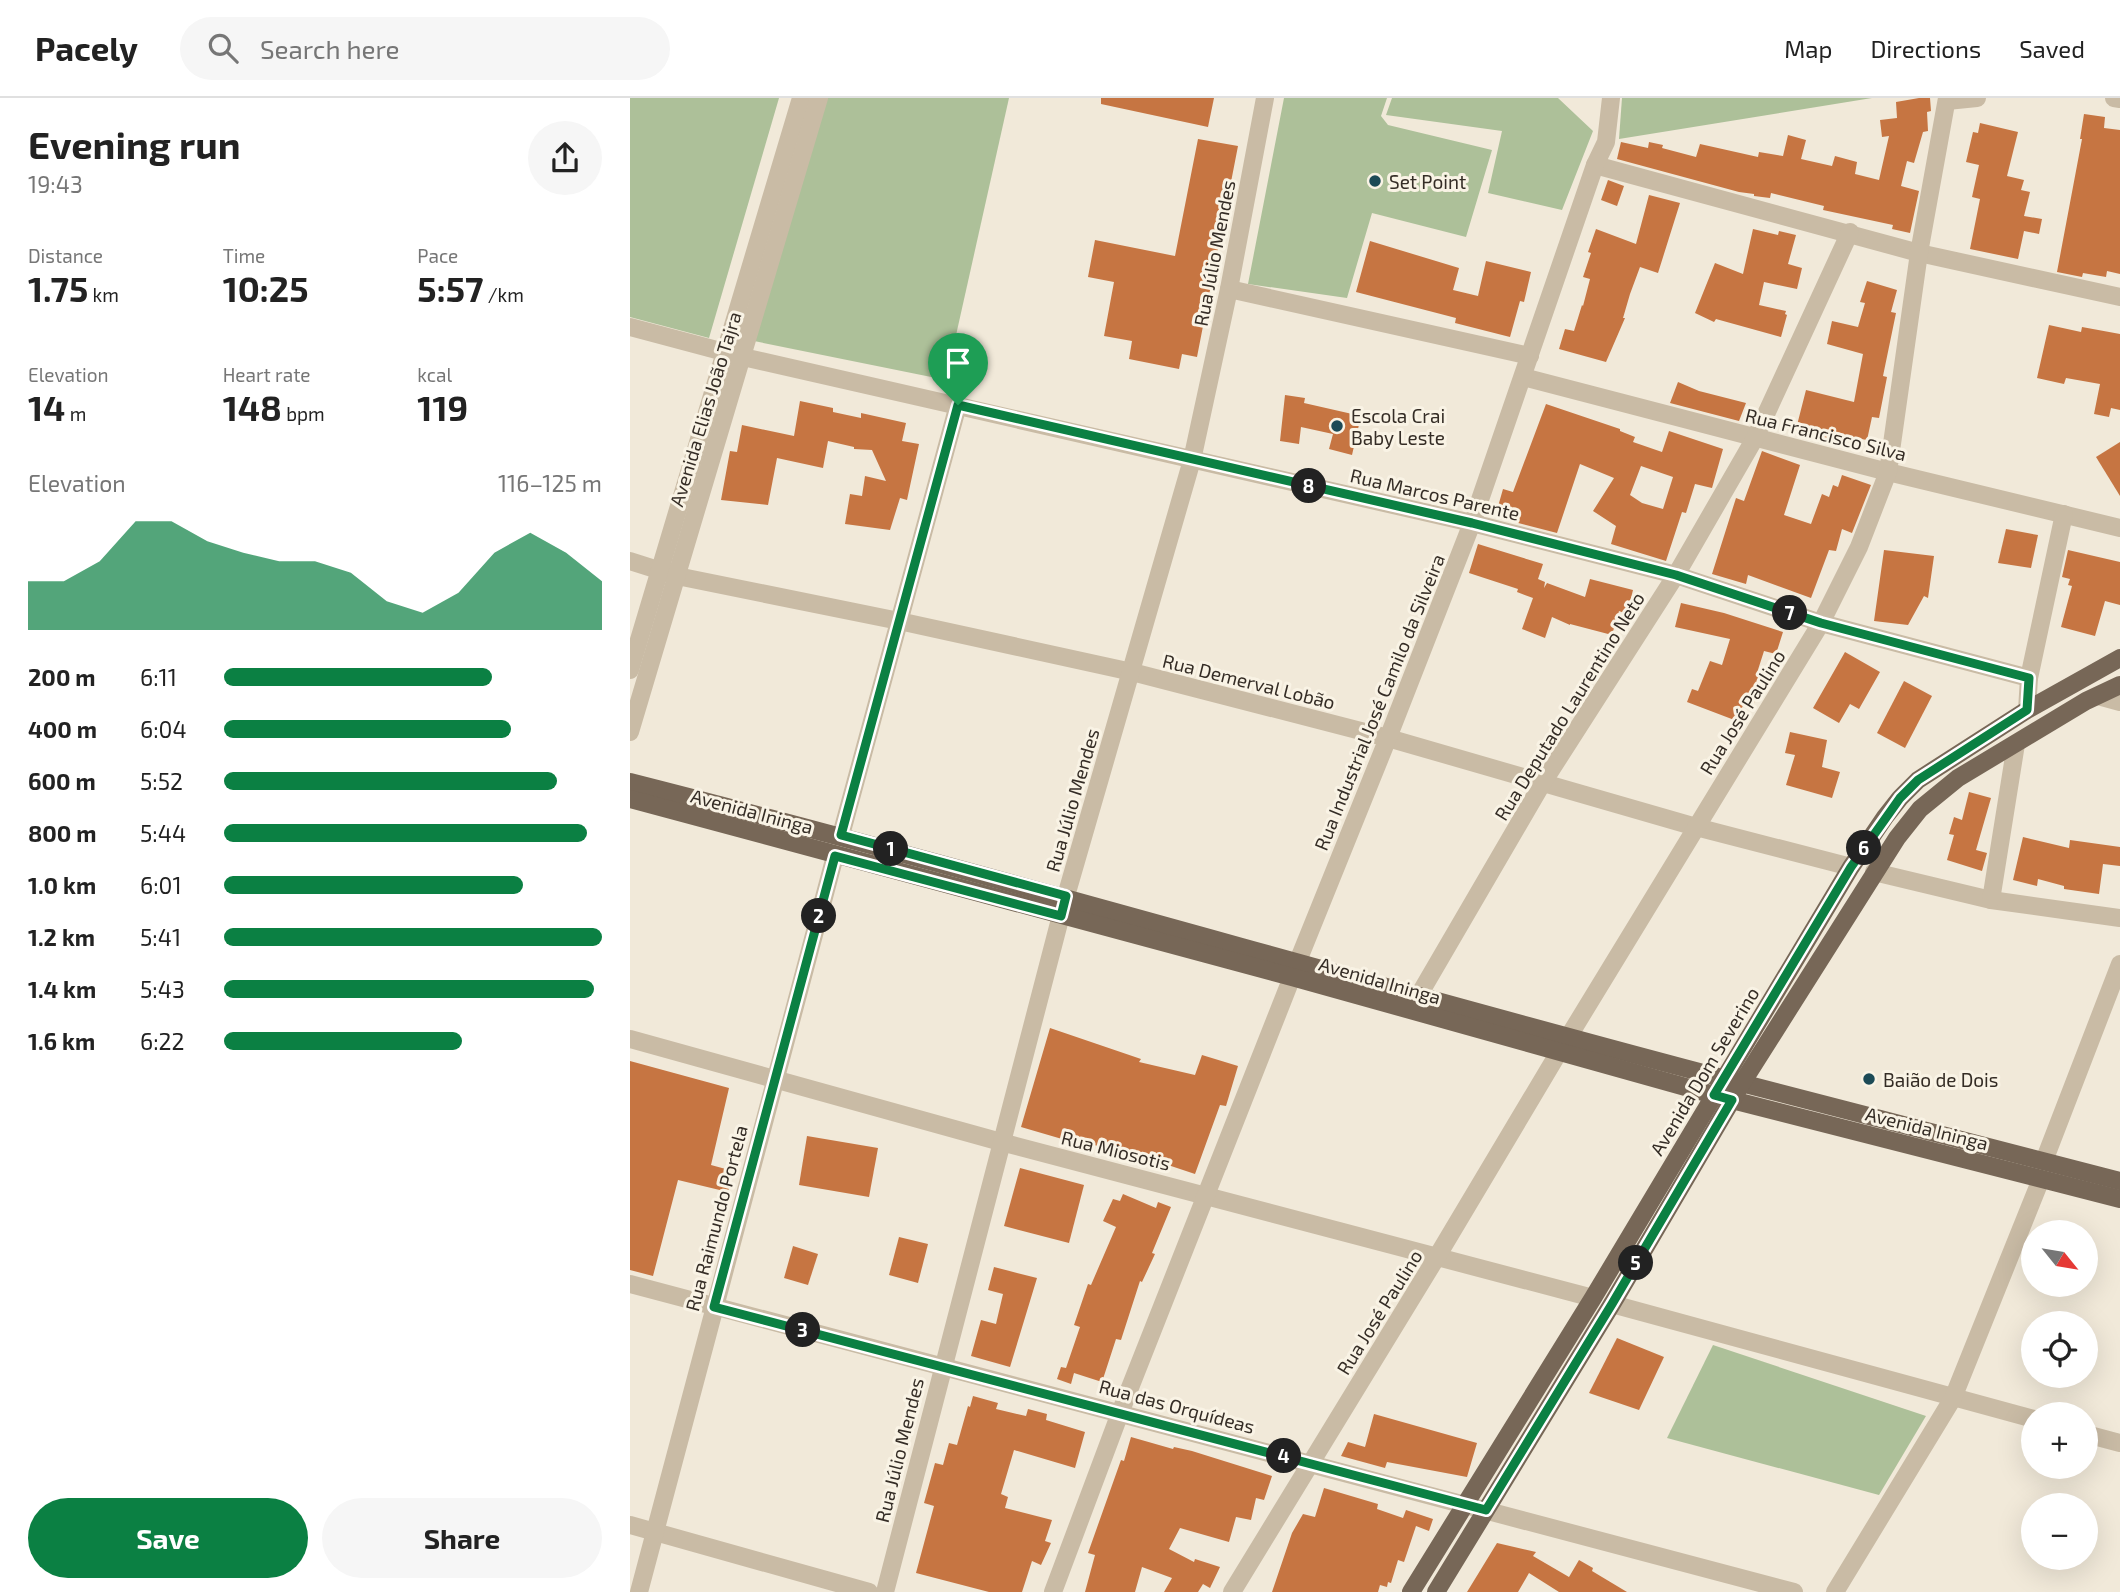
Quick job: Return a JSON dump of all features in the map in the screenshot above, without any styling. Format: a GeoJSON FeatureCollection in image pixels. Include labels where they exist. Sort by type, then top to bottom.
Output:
{"type":"FeatureCollection","features":[{"type":"Feature","properties":{"kind":"main road","name":"Avenida Dom Severino"},"geometry":{"type":"LineString","coordinates":[[1410,1592],[1592,1298],[1851,867],[1892,807],[1918,780],[2027,710],[2120,657]]}},
{"type":"Feature","properties":{"kind":"main road","name":"Avenida Dom Severino"},"geometry":{"type":"LineString","coordinates":[[1436,1592],[1612,1304],[1742,1083],[1874,872],[1920,809],[1958,778],[2120,685]]}},
{"type":"Feature","properties":{"kind":"main road","name":"Avenida Ininga"},"geometry":{"type":"LineString","coordinates":[[630,782],[1066,896],[1295,969],[1416,1003],[1559,1052],[1732,1100],[2043,1170],[2120,1181]]}},
{"type":"Feature","properties":{"kind":"main road","name":"Avenida Ininga"},"geometry":{"type":"LineString","coordinates":[[630,799],[1061,916],[1295,969]]}},
{"type":"Feature","properties":{"kind":"main road","name":"Avenida Ininga"},"geometry":{"type":"LineString","coordinates":[[1416,1003],[1569,1036],[1742,1083],[2043,1170],[2120,1199]]}},
{"type":"Feature","properties":{"kind":"street","name":"Avenida Elias João Tajra"},"geometry":{"type":"LineString","coordinates":[[734,355],[801,98]]}},
{"type":"Feature","properties":{"kind":"street","name":"Avenida Elias João Tajra"},"geometry":{"type":"LineString","coordinates":[[630,732],[668,573],[734,355],[819,98]]}},
{"type":"Feature","properties":{"kind":"street","name":"Rua Júlio Mendes"},"geometry":{"type":"LineString","coordinates":[[885,1592],[1066,896],[1192,460],[1229,289],[1265,98]]}},
{"type":"Feature","properties":{"kind":"street","name":"Rua Industrial José Camilo da Silveira"},"geometry":{"type":"LineString","coordinates":[[1053,1592],[1120,1413],[1472,523],[1595,165],[1606,142],[1611,98]]}},
{"type":"Feature","properties":{"kind":"street"},"geometry":{"type":"LineString","coordinates":[[1947,99],[1977,98]]}},
{"type":"Feature","properties":{"kind":"street"},"geometry":{"type":"LineString","coordinates":[[2114,98],[2120,99]]}},
{"type":"Feature","properties":{"kind":"street","name":"Rua José Paulino"},"geometry":{"type":"LineString","coordinates":[[1569,1036],[1821,623],[1859,547],[1888,472],[1919,253],[1947,99]]}},
{"type":"Feature","properties":{"kind":"street"},"geometry":{"type":"LineString","coordinates":[[1595,165],[1850,232],[1919,253],[2120,297]]}},
{"type":"Feature","properties":{"kind":"street","name":"Rua Deputado Laurentino Neto"},"geometry":{"type":"LineString","coordinates":[[1416,1003],[1542,784],[1676,575],[1755,438],[1850,232]]}},
{"type":"Feature","properties":{"kind":"street"},"geometry":{"type":"LineString","coordinates":[[1229,289],[1530,356]]}},
{"type":"Feature","properties":{"kind":"street","name":"Rua Marcos Parente"},"geometry":{"type":"LineString","coordinates":[[630,327],[734,355],[1472,523],[1676,575],[1821,623],[2029,678]]}},
{"type":"Feature","properties":{"kind":"street","name":"Rua Francisco Silva"},"geometry":{"type":"LineString","coordinates":[[1523,377],[1888,472],[2120,528]]}},
{"type":"Feature","properties":{"kind":"street"},"geometry":{"type":"LineString","coordinates":[[841,835],[958,405]]}},
{"type":"Feature","properties":{"kind":"street"},"geometry":{"type":"LineString","coordinates":[[2027,710],[2029,678],[2064,514]]}},
{"type":"Feature","properties":{"kind":"street","name":"Rua Demerval Lobão"},"geometry":{"type":"LineString","coordinates":[[630,561],[668,573],[1132,672],[1388,738],[1696,827],[1851,867]]}},
{"type":"Feature","properties":{"kind":"street","name":"Avenida Elias João Tajra"},"geometry":{"type":"LineString","coordinates":[[630,670],[668,573]]}},
{"type":"Feature","properties":{"kind":"street"},"geometry":{"type":"LineString","coordinates":[[2098,696],[2120,702]]}},
{"type":"Feature","properties":{"kind":"street"},"geometry":{"type":"LineString","coordinates":[[1992,900],[2016,744]]}},
{"type":"Feature","properties":{"kind":"street","name":"Rua Raimundo Portela"},"geometry":{"type":"LineString","coordinates":[[639,1592],[835,856]]}},
{"type":"Feature","properties":{"kind":"street"},"geometry":{"type":"LineString","coordinates":[[1874,872],[1992,900],[2120,918]]}},
{"type":"Feature","properties":{"kind":"street"},"geometry":{"type":"LineString","coordinates":[[1835,1592],[1953,1398],[2043,1170],[2120,964]]}},
{"type":"Feature","properties":{"kind":"street","name":"Rua Miosotis"},"geometry":{"type":"LineString","coordinates":[[630,1039],[1001,1142],[1438,1255],[1592,1298]]}},
{"type":"Feature","properties":{"kind":"street","name":"Rua José Paulino"},"geometry":{"type":"LineString","coordinates":[[1233,1592],[1559,1052]]}},
{"type":"Feature","properties":{"kind":"street","name":"Rua das Orquídeas"},"geometry":{"type":"LineString","coordinates":[[630,1284],[1794,1592]]}},
{"type":"Feature","properties":{"kind":"street"},"geometry":{"type":"LineString","coordinates":[[1612,1304],[2021,1416]]}},
{"type":"Feature","properties":{"kind":"street"},"geometry":{"type":"LineString","coordinates":[[2098,1437],[2120,1443]]}},
{"type":"Feature","properties":{"kind":"street"},"geometry":{"type":"LineString","coordinates":[[630,1525],[869,1592]]}},
{"type":"Feature","properties":{"kind":"green space"},"geometry":{"type":"Polygon","coordinates":[[[630,98],[779,98],[709,338],[630,317],[630,98]]]}},
{"type":"Feature","properties":{"kind":"green space"},"geometry":{"type":"Polygon","coordinates":[[[826,98],[1009,98],[946,380],[754,341],[826,98]]]}},
{"type":"Feature","properties":{"kind":"green space","name":"Set Point"},"geometry":{"type":"Polygon","coordinates":[[[1284,98],[1387,98],[1381,116],[1388,125],[1492,150],[1466,237],[1372,213],[1347,298],[1248,284],[1284,98]]]}},
{"type":"Feature","properties":{"kind":"green space"},"geometry":{"type":"Polygon","coordinates":[[[1392,98],[1558,98],[1593,131],[1562,210],[1488,193],[1502,131],[1386,115],[1392,98]]]}},
{"type":"Feature","properties":{"kind":"green space"},"geometry":{"type":"Polygon","coordinates":[[[1622,98],[1872,98],[1619,139],[1622,98]]]}},
{"type":"Feature","properties":{"kind":"green space"},"geometry":{"type":"Polygon","coordinates":[[[1713,1345],[1926,1416],[1879,1495],[1667,1438],[1713,1345]]]}},
{"type":"Feature","properties":{"kind":"building"},"geometry":{"type":"Polygon","coordinates":[[[1101,98],[1214,98],[1208,127],[1101,104],[1101,98]]]}},
{"type":"Feature","properties":{"kind":"building"},"geometry":{"type":"Polygon","coordinates":[[[1930,98],[1931,111],[1927,112],[1928,131],[1923,132],[1914,163],[1907,161],[1901,186],[1919,191],[1910,233],[1892,229],[1893,225],[1823,210],[1824,206],[1771,193],[1770,198],[1754,196],[1617,159],[1621,142],[1648,148],[1649,142],[1696,157],[1700,144],[1758,157],[1759,152],[1783,156],[1788,135],[1806,140],[1801,159],[1832,166],[1835,156],[1857,162],[1855,174],[1879,180],[1889,136],[1882,137],[1880,120],[1897,118],[1896,102],[1930,98]]]}},
{"type":"Feature","properties":{"kind":"building"},"geometry":{"type":"Polygon","coordinates":[[[2084,114],[2105,117],[2104,128],[2120,130],[2120,274],[2107,271],[2106,277],[2083,273],[2082,277],[2057,272],[2082,139],[2084,114]]]}},
{"type":"Feature","properties":{"kind":"building"},"geometry":{"type":"Polygon","coordinates":[[[1980,123],[2018,132],[2007,176],[2024,180],[2021,190],[2030,192],[2024,216],[2042,219],[2039,234],[2024,231],[2018,259],[1970,249],[1980,199],[1972,197],[1979,165],[1966,162],[1973,132],[1978,133],[1980,123]]]}},
{"type":"Feature","properties":{"kind":"building"},"geometry":{"type":"Polygon","coordinates":[[[1198,139],[1238,146],[1197,357],[1182,354],[1179,369],[1129,359],[1132,341],[1104,336],[1114,282],[1088,277],[1095,240],[1175,256],[1198,139]]]}},
{"type":"Feature","properties":{"kind":"building"},"geometry":{"type":"Polygon","coordinates":[[[1608,180],[1624,186],[1617,206],[1601,200],[1608,180]]]}},
{"type":"Feature","properties":{"kind":"building"},"geometry":{"type":"Polygon","coordinates":[[[1649,195],[1680,203],[1658,273],[1640,267],[1625,318],[1606,362],[1559,349],[1565,329],[1574,331],[1583,306],[1590,279],[1583,277],[1596,229],[1636,244],[1649,195]]]}},
{"type":"Feature","properties":{"kind":"building"},"geometry":{"type":"Polygon","coordinates":[[[1753,229],[1778,235],[1779,231],[1796,235],[1788,264],[1802,268],[1797,289],[1764,282],[1759,305],[1786,311],[1781,337],[1716,319],[1714,322],[1695,313],[1715,263],[1743,274],[1753,229]]]}},
{"type":"Feature","properties":{"kind":"building"},"geometry":{"type":"Polygon","coordinates":[[[1370,241],[1459,268],[1453,290],[1478,296],[1486,261],[1531,272],[1524,302],[1520,301],[1510,337],[1455,323],[1456,318],[1356,292],[1370,241]]]}},
{"type":"Feature","properties":{"kind":"building"},"geometry":{"type":"Polygon","coordinates":[[[1867,281],[1897,290],[1891,312],[1896,313],[1883,376],[1887,377],[1879,418],[1872,417],[1867,440],[1838,435],[1835,444],[1795,433],[1806,390],[1854,402],[1863,354],[1827,344],[1832,321],[1858,327],[1865,303],[1860,302],[1867,281]]]}},
{"type":"Feature","properties":{"kind":"building"},"geometry":{"type":"Polygon","coordinates":[[[2049,325],[2081,332],[2082,327],[2120,334],[2120,410],[2111,408],[2109,417],[2094,414],[2100,384],[2066,378],[2064,384],[2037,378],[2049,325]]]}},
{"type":"Feature","properties":{"kind":"building"},"geometry":{"type":"Polygon","coordinates":[[[1678,382],[1699,391],[1746,403],[1739,421],[1670,403],[1678,382]]]}},
{"type":"Feature","properties":{"kind":"building"},"geometry":{"type":"Polygon","coordinates":[[[1285,395],[1305,398],[1304,403],[1361,416],[1352,455],[1329,449],[1333,434],[1301,427],[1299,444],[1280,441],[1285,395]]]}},
{"type":"Feature","properties":{"kind":"building"},"geometry":{"type":"Polygon","coordinates":[[[800,401],[833,408],[833,412],[861,418],[861,413],[906,423],[902,441],[919,444],[907,500],[900,498],[890,530],[845,524],[850,494],[862,496],[865,476],[886,481],[872,450],[854,449],[828,441],[823,468],[777,458],[768,505],[721,500],[730,451],[737,452],[742,425],[794,436],[800,401]]]}},
{"type":"Feature","properties":{"kind":"building"},"geometry":{"type":"Polygon","coordinates":[[[1546,404],[1620,429],[1635,437],[1633,442],[1662,452],[1669,431],[1723,449],[1712,488],[1695,484],[1686,513],[1682,512],[1666,561],[1611,544],[1616,526],[1593,511],[1614,478],[1580,464],[1557,533],[1495,517],[1503,489],[1513,492],[1546,404]],[[1641,466],[1630,495],[1642,503],[1663,509],[1673,477],[1641,466]]]}},
{"type":"Feature","properties":{"kind":"building"},"geometry":{"type":"Polygon","coordinates":[[[2120,442],[2120,496],[2096,457],[2120,442]]]}},
{"type":"Feature","properties":{"kind":"building"},"geometry":{"type":"Polygon","coordinates":[[[1762,451],[1800,465],[1784,515],[1811,524],[1822,494],[1829,497],[1833,485],[1838,487],[1842,475],[1871,485],[1852,533],[1842,529],[1836,551],[1829,550],[1811,598],[1748,575],[1746,584],[1712,574],[1736,498],[1744,501],[1762,451]]]}},
{"type":"Feature","properties":{"kind":"building"},"geometry":{"type":"Polygon","coordinates":[[[2006,529],[2038,535],[2031,568],[1998,563],[2006,529]]]}},
{"type":"Feature","properties":{"kind":"building"},"geometry":{"type":"Polygon","coordinates":[[[1478,544],[1543,564],[1538,579],[1545,582],[1544,588],[1547,583],[1585,597],[1590,579],[1633,590],[1627,614],[1619,611],[1612,635],[1570,625],[1552,617],[1545,638],[1522,629],[1533,598],[1517,592],[1518,589],[1469,573],[1478,544]]]}},
{"type":"Feature","properties":{"kind":"building"},"geometry":{"type":"Polygon","coordinates":[[[1884,550],[1934,556],[1928,598],[1924,596],[1908,625],[1874,621],[1884,550]]]}},
{"type":"Feature","properties":{"kind":"building"},"geometry":{"type":"Polygon","coordinates":[[[2068,550],[2120,562],[2120,605],[2105,601],[2095,636],[2061,627],[2072,586],[2068,585],[2070,579],[2062,577],[2068,550]]]}},
{"type":"Feature","properties":{"kind":"building"},"geometry":{"type":"Polygon","coordinates":[[[1681,603],[1724,613],[1783,632],[1776,654],[1764,651],[1756,676],[1762,678],[1754,703],[1745,700],[1737,721],[1687,702],[1692,689],[1698,691],[1710,661],[1722,665],[1730,639],[1675,627],[1681,603]]]}},
{"type":"Feature","properties":{"kind":"building"},"geometry":{"type":"Polygon","coordinates":[[[1845,652],[1880,672],[1859,709],[1850,704],[1839,723],[1813,708],[1845,652]]]}},
{"type":"Feature","properties":{"kind":"building"},"geometry":{"type":"Polygon","coordinates":[[[1904,681],[1932,696],[1905,748],[1877,733],[1904,681]]]}},
{"type":"Feature","properties":{"kind":"building"},"geometry":{"type":"Polygon","coordinates":[[[1790,732],[1827,740],[1822,767],[1840,772],[1832,798],[1786,785],[1795,755],[1785,753],[1790,732]]]}},
{"type":"Feature","properties":{"kind":"building"},"geometry":{"type":"Polygon","coordinates":[[[1969,792],[1991,798],[1976,850],[1987,853],[1982,871],[1947,860],[1954,835],[1949,834],[1954,817],[1962,820],[1969,792]]]}},
{"type":"Feature","properties":{"kind":"building"},"geometry":{"type":"Polygon","coordinates":[[[2023,837],[2069,848],[2070,840],[2120,847],[2120,866],[2103,864],[2099,894],[2064,889],[2064,886],[2038,879],[2037,886],[2013,880],[2023,837]]]}},
{"type":"Feature","properties":{"kind":"building"},"geometry":{"type":"Polygon","coordinates":[[[1050,1028],[1141,1059],[1139,1062],[1195,1075],[1202,1055],[1238,1066],[1226,1106],[1220,1105],[1195,1174],[1159,1162],[1158,1168],[1121,1157],[1122,1153],[1021,1127],[1050,1028]]]}},
{"type":"Feature","properties":{"kind":"building"},"geometry":{"type":"Polygon","coordinates":[[[630,1061],[729,1088],[711,1165],[733,1171],[728,1192],[678,1180],[653,1276],[630,1270],[630,1061]]]}},
{"type":"Feature","properties":{"kind":"building"},"geometry":{"type":"Polygon","coordinates":[[[807,1136],[878,1148],[869,1197],[799,1185],[807,1136]]]}},
{"type":"Feature","properties":{"kind":"building"},"geometry":{"type":"Polygon","coordinates":[[[1020,1168],[1084,1185],[1069,1243],[1004,1226],[1020,1168]]]}},
{"type":"Feature","properties":{"kind":"building"},"geometry":{"type":"Polygon","coordinates":[[[1123,1194],[1156,1208],[1158,1202],[1171,1207],[1152,1253],[1155,1254],[1142,1282],[1140,1281],[1121,1340],[1116,1339],[1102,1382],[1074,1373],[1071,1384],[1057,1379],[1061,1367],[1066,1368],[1080,1327],[1074,1325],[1088,1284],[1091,1285],[1116,1227],[1103,1221],[1113,1199],[1120,1201],[1123,1194]]]}},
{"type":"Feature","properties":{"kind":"building"},"geometry":{"type":"Polygon","coordinates":[[[899,1237],[928,1244],[918,1283],[889,1275],[899,1237]]]}},
{"type":"Feature","properties":{"kind":"building"},"geometry":{"type":"Polygon","coordinates":[[[793,1246],[818,1254],[808,1285],[784,1278],[793,1246]]]}},
{"type":"Feature","properties":{"kind":"building"},"geometry":{"type":"Polygon","coordinates":[[[994,1267],[1037,1278],[1010,1367],[971,1356],[981,1320],[996,1324],[1003,1294],[988,1290],[994,1267]]]}},
{"type":"Feature","properties":{"kind":"building"},"geometry":{"type":"Polygon","coordinates":[[[1617,1338],[1664,1357],[1639,1410],[1589,1393],[1617,1338]]]}},
{"type":"Feature","properties":{"kind":"building"},"geometry":{"type":"Polygon","coordinates":[[[973,1396],[998,1403],[996,1409],[1026,1416],[1028,1409],[1047,1414],[1046,1420],[1085,1432],[1075,1468],[1014,1450],[1001,1494],[1008,1497],[1005,1508],[1052,1520],[1045,1541],[1051,1543],[1041,1565],[1032,1561],[1022,1592],[989,1592],[916,1573],[934,1506],[924,1503],[935,1463],[943,1465],[949,1443],[957,1445],[973,1396]]]}},
{"type":"Feature","properties":{"kind":"building"},"geometry":{"type":"Polygon","coordinates":[[[1374,1414],[1477,1443],[1467,1477],[1387,1462],[1385,1468],[1341,1456],[1348,1442],[1365,1447],[1374,1414]]]}},
{"type":"Feature","properties":{"kind":"building"},"geometry":{"type":"Polygon","coordinates":[[[1131,1437],[1173,1449],[1192,1451],[1272,1476],[1264,1500],[1256,1498],[1251,1520],[1236,1517],[1229,1542],[1180,1528],[1169,1549],[1194,1562],[1195,1559],[1220,1567],[1210,1588],[1203,1584],[1198,1592],[1164,1592],[1172,1578],[1142,1567],[1135,1592],[1085,1592],[1095,1555],[1088,1553],[1131,1437]]]}},
{"type":"Feature","properties":{"kind":"building"},"geometry":{"type":"Polygon","coordinates":[[[1324,1488],[1378,1504],[1377,1509],[1403,1518],[1406,1510],[1433,1519],[1429,1531],[1416,1526],[1404,1562],[1398,1560],[1391,1583],[1388,1582],[1387,1587],[1380,1585],[1378,1592],[1272,1592],[1292,1533],[1303,1514],[1315,1517],[1324,1488]]]}},
{"type":"Feature","properties":{"kind":"building"},"geometry":{"type":"Polygon","coordinates":[[[1497,1543],[1536,1552],[1533,1556],[1569,1577],[1579,1560],[1627,1592],[1559,1592],[1529,1573],[1518,1592],[1467,1592],[1497,1543]]]}},
{"type":"Feature","properties":{"kind":"place","name":"Set Point"},"geometry":{"type":"Point","coordinates":[1375,181]}},
{"type":"Feature","properties":{"kind":"place","name":"Escola Crai Baby Leste"},"geometry":{"type":"Point","coordinates":[1337,426]}},
{"type":"Feature","properties":{"kind":"place","name":"Baião de Dois"},"geometry":{"type":"Point","coordinates":[1869,1079]}},
{"type":"Feature","properties":{"kind":"route"},"geometry":{"type":"LineString","coordinates":[[958,405],[1472,523],[1676,575],[1821,623],[2029,678],[2027,710],[1918,780],[1885,817],[1851,867],[1714,1095],[1732,1100],[1486,1510],[714,1307],[835,856],[1061,916],[1066,896],[841,835],[958,405]]}}]}
